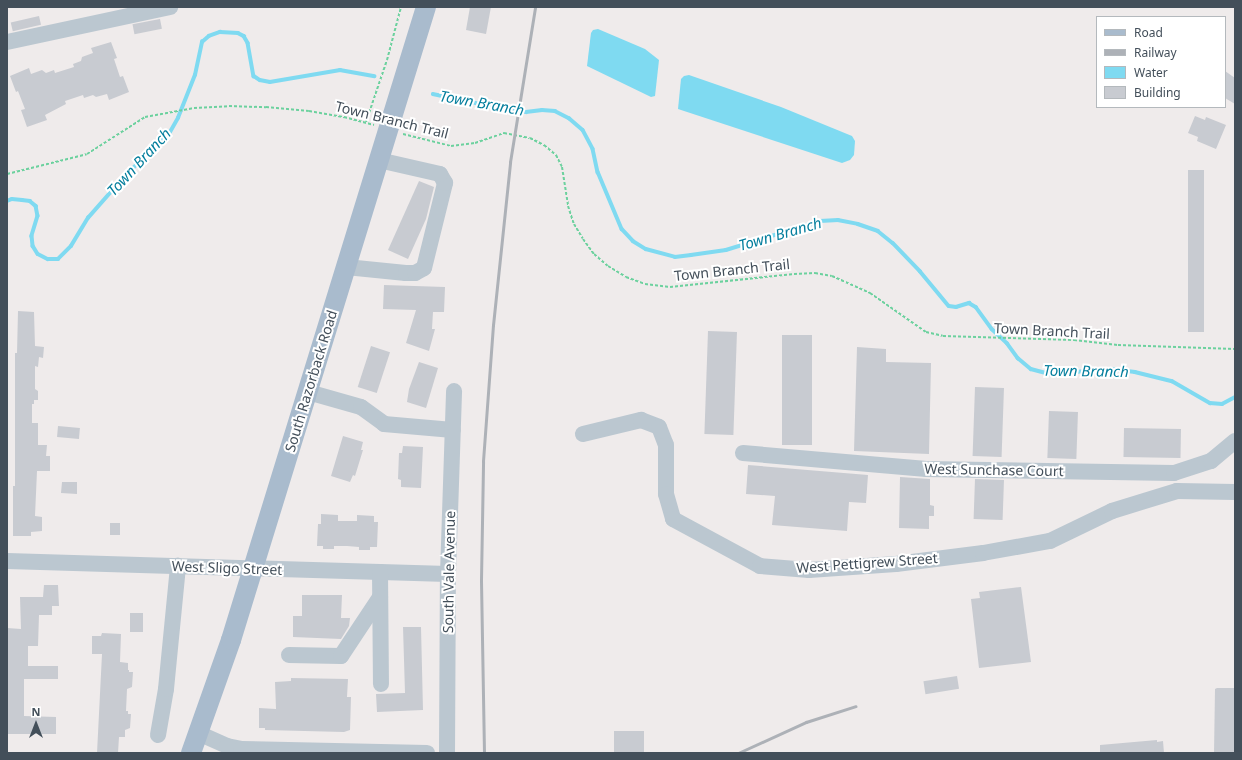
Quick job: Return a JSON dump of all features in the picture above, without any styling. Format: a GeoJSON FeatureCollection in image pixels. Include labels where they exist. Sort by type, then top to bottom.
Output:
{"type":"FeatureCollection","features":[{"type":"Feature","properties":{"kind":"main road","name":"South Razorback Road"},"geometry":{"type":"LineString","coordinates":[[191,753],[231,640],[426,7]]}},
{"type":"Feature","properties":{"kind":"street"},"geometry":{"type":"LineString","coordinates":[[7,42],[170,7]]}},
{"type":"Feature","properties":{"kind":"street"},"geometry":{"type":"LineString","coordinates":[[346,267],[406,273],[415,273],[424,268],[445,183],[440,174],[379,160]]}},
{"type":"Feature","properties":{"kind":"street","name":"South Vale Avenue"},"geometry":{"type":"LineString","coordinates":[[447,753],[448,574],[454,390]]}},
{"type":"Feature","properties":{"kind":"street"},"geometry":{"type":"LineString","coordinates":[[308,392],[361,407],[384,424],[453,430]]}},
{"type":"Feature","properties":{"kind":"street","name":"West Pettigrew Street"},"geometry":{"type":"LineString","coordinates":[[583,434],[641,420],[659,427],[666,445],[666,494],[673,519],[760,566],[809,570],[896,564],[983,553],[1050,541],[1112,511],[1177,491],[1235,492]]}},
{"type":"Feature","properties":{"kind":"street","name":"West Sunchase Court"},"geometry":{"type":"LineString","coordinates":[[743,453],[926,469],[1174,473],[1211,461],[1235,441]]}},
{"type":"Feature","properties":{"kind":"street","name":"West Sligo Street"},"geometry":{"type":"LineString","coordinates":[[7,561],[448,574]]}},
{"type":"Feature","properties":{"kind":"street"},"geometry":{"type":"LineString","coordinates":[[158,734],[166,689],[178,566]]}},
{"type":"Feature","properties":{"kind":"street"},"geometry":{"type":"LineString","coordinates":[[380,572],[381,684]]}},
{"type":"Feature","properties":{"kind":"street"},"geometry":{"type":"LineString","coordinates":[[289,655],[341,656],[380,597]]}},
{"type":"Feature","properties":{"kind":"street"},"geometry":{"type":"LineString","coordinates":[[198,733],[226,746],[241,749],[426,753]]}},
{"type":"Feature","properties":{"kind":"path"},"geometry":{"type":"LineString","coordinates":[[366,123],[387,60],[401,7]]}},
{"type":"Feature","properties":{"kind":"path","name":"Town Branch Trail"},"geometry":{"type":"LineString","coordinates":[[7,174],[87,154],[145,117],[165,112],[194,108],[229,106],[266,107],[310,111],[366,123],[451,146],[475,143],[504,133],[530,138],[544,145],[556,156],[562,167],[568,206],[574,224],[583,239],[594,254],[608,266],[645,284],[670,287],[815,273],[832,276],[870,293],[926,332],[943,336],[1074,340],[1118,345],[1235,349]]}},
{"type":"Feature","properties":{"kind":"water"},"geometry":{"type":"Polygon","coordinates":[[[598,29],[645,49],[659,60],[655,96],[651,97],[587,66],[591,33],[593,30],[598,29]]]}},
{"type":"Feature","properties":{"kind":"water"},"geometry":{"type":"Polygon","coordinates":[[[689,75],[781,107],[852,136],[855,141],[854,155],[850,160],[842,163],[678,109],[681,79],[684,76],[689,75]]]}},
{"type":"Feature","properties":{"kind":"building"},"geometry":{"type":"Polygon","coordinates":[[[470,7],[491,7],[486,34],[466,30],[470,7]]]}},
{"type":"Feature","properties":{"kind":"building"},"geometry":{"type":"Polygon","coordinates":[[[39,16],[41,25],[13,31],[11,23],[39,16]]]}},
{"type":"Feature","properties":{"kind":"building"},"geometry":{"type":"Polygon","coordinates":[[[160,19],[162,29],[134,34],[133,24],[160,19]]]}},
{"type":"Feature","properties":{"kind":"building"},"geometry":{"type":"Polygon","coordinates":[[[111,42],[117,58],[114,59],[120,77],[123,76],[129,92],[109,100],[107,94],[96,97],[93,95],[84,98],[83,95],[65,101],[66,104],[45,115],[47,120],[27,127],[21,110],[25,109],[10,76],[29,68],[31,74],[42,70],[46,73],[54,70],[55,73],[74,67],[73,64],[81,61],[82,57],[93,53],[91,48],[111,42]]]}},
{"type":"Feature","properties":{"kind":"building"},"geometry":{"type":"Polygon","coordinates":[[[1226,72],[1235,78],[1235,104],[1226,99],[1226,72]]]}},
{"type":"Feature","properties":{"kind":"building"},"geometry":{"type":"Polygon","coordinates":[[[1195,116],[1205,120],[1206,117],[1226,125],[1216,149],[1197,141],[1198,137],[1188,133],[1195,116]]]}},
{"type":"Feature","properties":{"kind":"building"},"geometry":{"type":"Polygon","coordinates":[[[1188,170],[1204,170],[1204,332],[1188,332],[1188,170]]]}},
{"type":"Feature","properties":{"kind":"building"},"geometry":{"type":"Polygon","coordinates":[[[419,181],[434,187],[426,219],[408,259],[388,250],[419,181]]]}},
{"type":"Feature","properties":{"kind":"building"},"geometry":{"type":"Polygon","coordinates":[[[384,285],[445,287],[444,312],[433,312],[432,329],[435,329],[429,351],[406,343],[416,310],[383,309],[384,285]]]}},
{"type":"Feature","properties":{"kind":"building"},"geometry":{"type":"Polygon","coordinates":[[[18,311],[34,312],[35,346],[44,347],[43,358],[39,357],[38,367],[35,366],[35,389],[38,391],[38,400],[34,400],[34,404],[32,404],[32,423],[38,423],[38,445],[47,445],[46,456],[50,456],[50,471],[37,471],[35,516],[42,517],[42,531],[31,532],[31,536],[13,536],[13,486],[15,486],[15,353],[17,353],[18,311]]]}},
{"type":"Feature","properties":{"kind":"building"},"geometry":{"type":"Polygon","coordinates":[[[708,331],[737,332],[733,435],[704,434],[708,331]]]}},
{"type":"Feature","properties":{"kind":"building"},"geometry":{"type":"Polygon","coordinates":[[[782,335],[812,335],[812,445],[782,445],[782,335]]]}},
{"type":"Feature","properties":{"kind":"building"},"geometry":{"type":"Polygon","coordinates":[[[371,346],[390,352],[377,393],[358,387],[371,346]]]}},
{"type":"Feature","properties":{"kind":"building"},"geometry":{"type":"Polygon","coordinates":[[[857,347],[886,349],[886,362],[931,363],[929,454],[854,451],[857,347]]]}},
{"type":"Feature","properties":{"kind":"building"},"geometry":{"type":"Polygon","coordinates":[[[419,362],[438,368],[426,408],[407,402],[409,389],[419,362]]]}},
{"type":"Feature","properties":{"kind":"building"},"geometry":{"type":"Polygon","coordinates":[[[975,387],[1004,388],[1002,457],[973,456],[975,387]]]}},
{"type":"Feature","properties":{"kind":"building"},"geometry":{"type":"Polygon","coordinates":[[[1049,411],[1078,412],[1076,459],[1047,458],[1049,411]]]}},
{"type":"Feature","properties":{"kind":"building"},"geometry":{"type":"Polygon","coordinates":[[[58,426],[80,428],[79,439],[57,437],[58,426]]]}},
{"type":"Feature","properties":{"kind":"building"},"geometry":{"type":"Polygon","coordinates":[[[1124,428],[1181,429],[1180,458],[1123,457],[1124,428]]]}},
{"type":"Feature","properties":{"kind":"building"},"geometry":{"type":"Polygon","coordinates":[[[343,436],[363,442],[361,450],[363,450],[355,476],[353,475],[350,482],[331,476],[343,436]]]}},
{"type":"Feature","properties":{"kind":"building"},"geometry":{"type":"Polygon","coordinates":[[[403,446],[423,447],[421,488],[401,487],[401,480],[398,479],[399,453],[402,453],[403,446]]]}},
{"type":"Feature","properties":{"kind":"building"},"geometry":{"type":"Polygon","coordinates":[[[748,465],[868,475],[866,503],[849,502],[847,531],[772,525],[775,496],[746,494],[748,465]]]}},
{"type":"Feature","properties":{"kind":"building"},"geometry":{"type":"Polygon","coordinates":[[[900,477],[930,479],[930,505],[934,506],[934,516],[929,516],[929,529],[899,528],[900,477]]]}},
{"type":"Feature","properties":{"kind":"building"},"geometry":{"type":"Polygon","coordinates":[[[975,479],[1004,480],[1003,520],[974,519],[975,479]]]}},
{"type":"Feature","properties":{"kind":"building"},"geometry":{"type":"Polygon","coordinates":[[[62,482],[77,482],[77,494],[61,493],[62,482]]]}},
{"type":"Feature","properties":{"kind":"building"},"geometry":{"type":"Polygon","coordinates":[[[321,514],[338,515],[338,521],[357,521],[357,515],[374,516],[374,522],[378,522],[377,547],[370,547],[370,550],[359,550],[359,547],[334,546],[334,549],[323,549],[323,546],[317,546],[318,524],[321,524],[321,514]]]}},
{"type":"Feature","properties":{"kind":"building"},"geometry":{"type":"Polygon","coordinates":[[[110,523],[120,523],[120,535],[110,535],[110,523]]]}},
{"type":"Feature","properties":{"kind":"building"},"geometry":{"type":"Polygon","coordinates":[[[44,585],[58,585],[59,606],[52,606],[52,615],[39,615],[38,646],[28,646],[28,666],[58,666],[58,679],[24,679],[24,716],[56,717],[56,734],[7,734],[7,628],[21,629],[20,597],[43,597],[44,585]]]}},
{"type":"Feature","properties":{"kind":"building"},"geometry":{"type":"Polygon","coordinates":[[[1021,587],[1031,662],[979,668],[971,599],[980,598],[979,592],[1021,587]]]}},
{"type":"Feature","properties":{"kind":"building"},"geometry":{"type":"Polygon","coordinates":[[[302,595],[342,595],[341,618],[350,618],[349,626],[341,639],[293,637],[293,616],[302,616],[302,595]]]}},
{"type":"Feature","properties":{"kind":"building"},"geometry":{"type":"Polygon","coordinates":[[[130,613],[143,613],[143,632],[130,632],[130,613]]]}},
{"type":"Feature","properties":{"kind":"building"},"geometry":{"type":"Polygon","coordinates":[[[403,627],[421,627],[423,710],[377,712],[376,694],[405,693],[403,627]]]}},
{"type":"Feature","properties":{"kind":"building"},"geometry":{"type":"Polygon","coordinates":[[[102,633],[121,634],[120,662],[128,663],[129,672],[133,672],[132,687],[127,689],[126,711],[128,711],[128,714],[131,714],[130,728],[125,730],[125,737],[119,737],[118,753],[97,753],[102,654],[92,654],[92,636],[101,636],[102,633]]]}},
{"type":"Feature","properties":{"kind":"building"},"geometry":{"type":"Polygon","coordinates":[[[957,676],[959,689],[925,694],[923,681],[957,676]]]}},
{"type":"Feature","properties":{"kind":"building"},"geometry":{"type":"Polygon","coordinates":[[[291,678],[348,679],[347,697],[351,697],[350,730],[344,732],[265,730],[265,728],[259,728],[259,708],[276,709],[275,682],[291,681],[291,678]]]}},
{"type":"Feature","properties":{"kind":"building"},"geometry":{"type":"Polygon","coordinates":[[[1235,688],[1235,753],[1214,753],[1215,689],[1235,688]]]}},
{"type":"Feature","properties":{"kind":"building"},"geometry":{"type":"Polygon","coordinates":[[[614,731],[644,731],[644,753],[614,753],[614,731]]]}},
{"type":"Feature","properties":{"kind":"building"},"geometry":{"type":"Polygon","coordinates":[[[1157,740],[1157,742],[1163,741],[1164,753],[1100,753],[1100,745],[1157,740]]]}},
{"type":"Feature","properties":{"kind":"waterway","name":"Town Branch"},"geometry":{"type":"LineString","coordinates":[[7,201],[12,199],[30,201],[36,206],[38,216],[32,236],[33,246],[38,254],[48,259],[58,259],[71,246],[88,218],[124,177],[170,132],[178,118],[195,75],[202,42],[209,36],[220,32],[238,33],[244,36],[248,43],[254,76],[260,80],[270,82],[340,70],[374,76]]}},
{"type":"Feature","properties":{"kind":"waterway","name":"Town Branch"},"geometry":{"type":"LineString","coordinates":[[433,94],[480,104],[500,105],[526,112],[542,110],[555,111],[569,118],[583,130],[593,149],[598,172],[622,229],[633,241],[646,249],[675,257],[726,250],[820,221],[838,220],[858,224],[878,231],[893,243],[920,271],[949,306],[956,307],[969,303],[976,307],[992,329],[1007,343],[1018,358],[1031,369],[1050,374],[1111,369],[1135,372],[1172,381],[1210,403],[1222,404],[1235,397]]}},
{"type":"Feature","properties":{"kind":"railway"},"geometry":{"type":"LineString","coordinates":[[484,753],[481,580],[483,461],[493,325],[510,162],[535,7]]}},
{"type":"Feature","properties":{"kind":"railway"},"geometry":{"type":"LineString","coordinates":[[738,753],[806,722],[856,706]]}}]}
